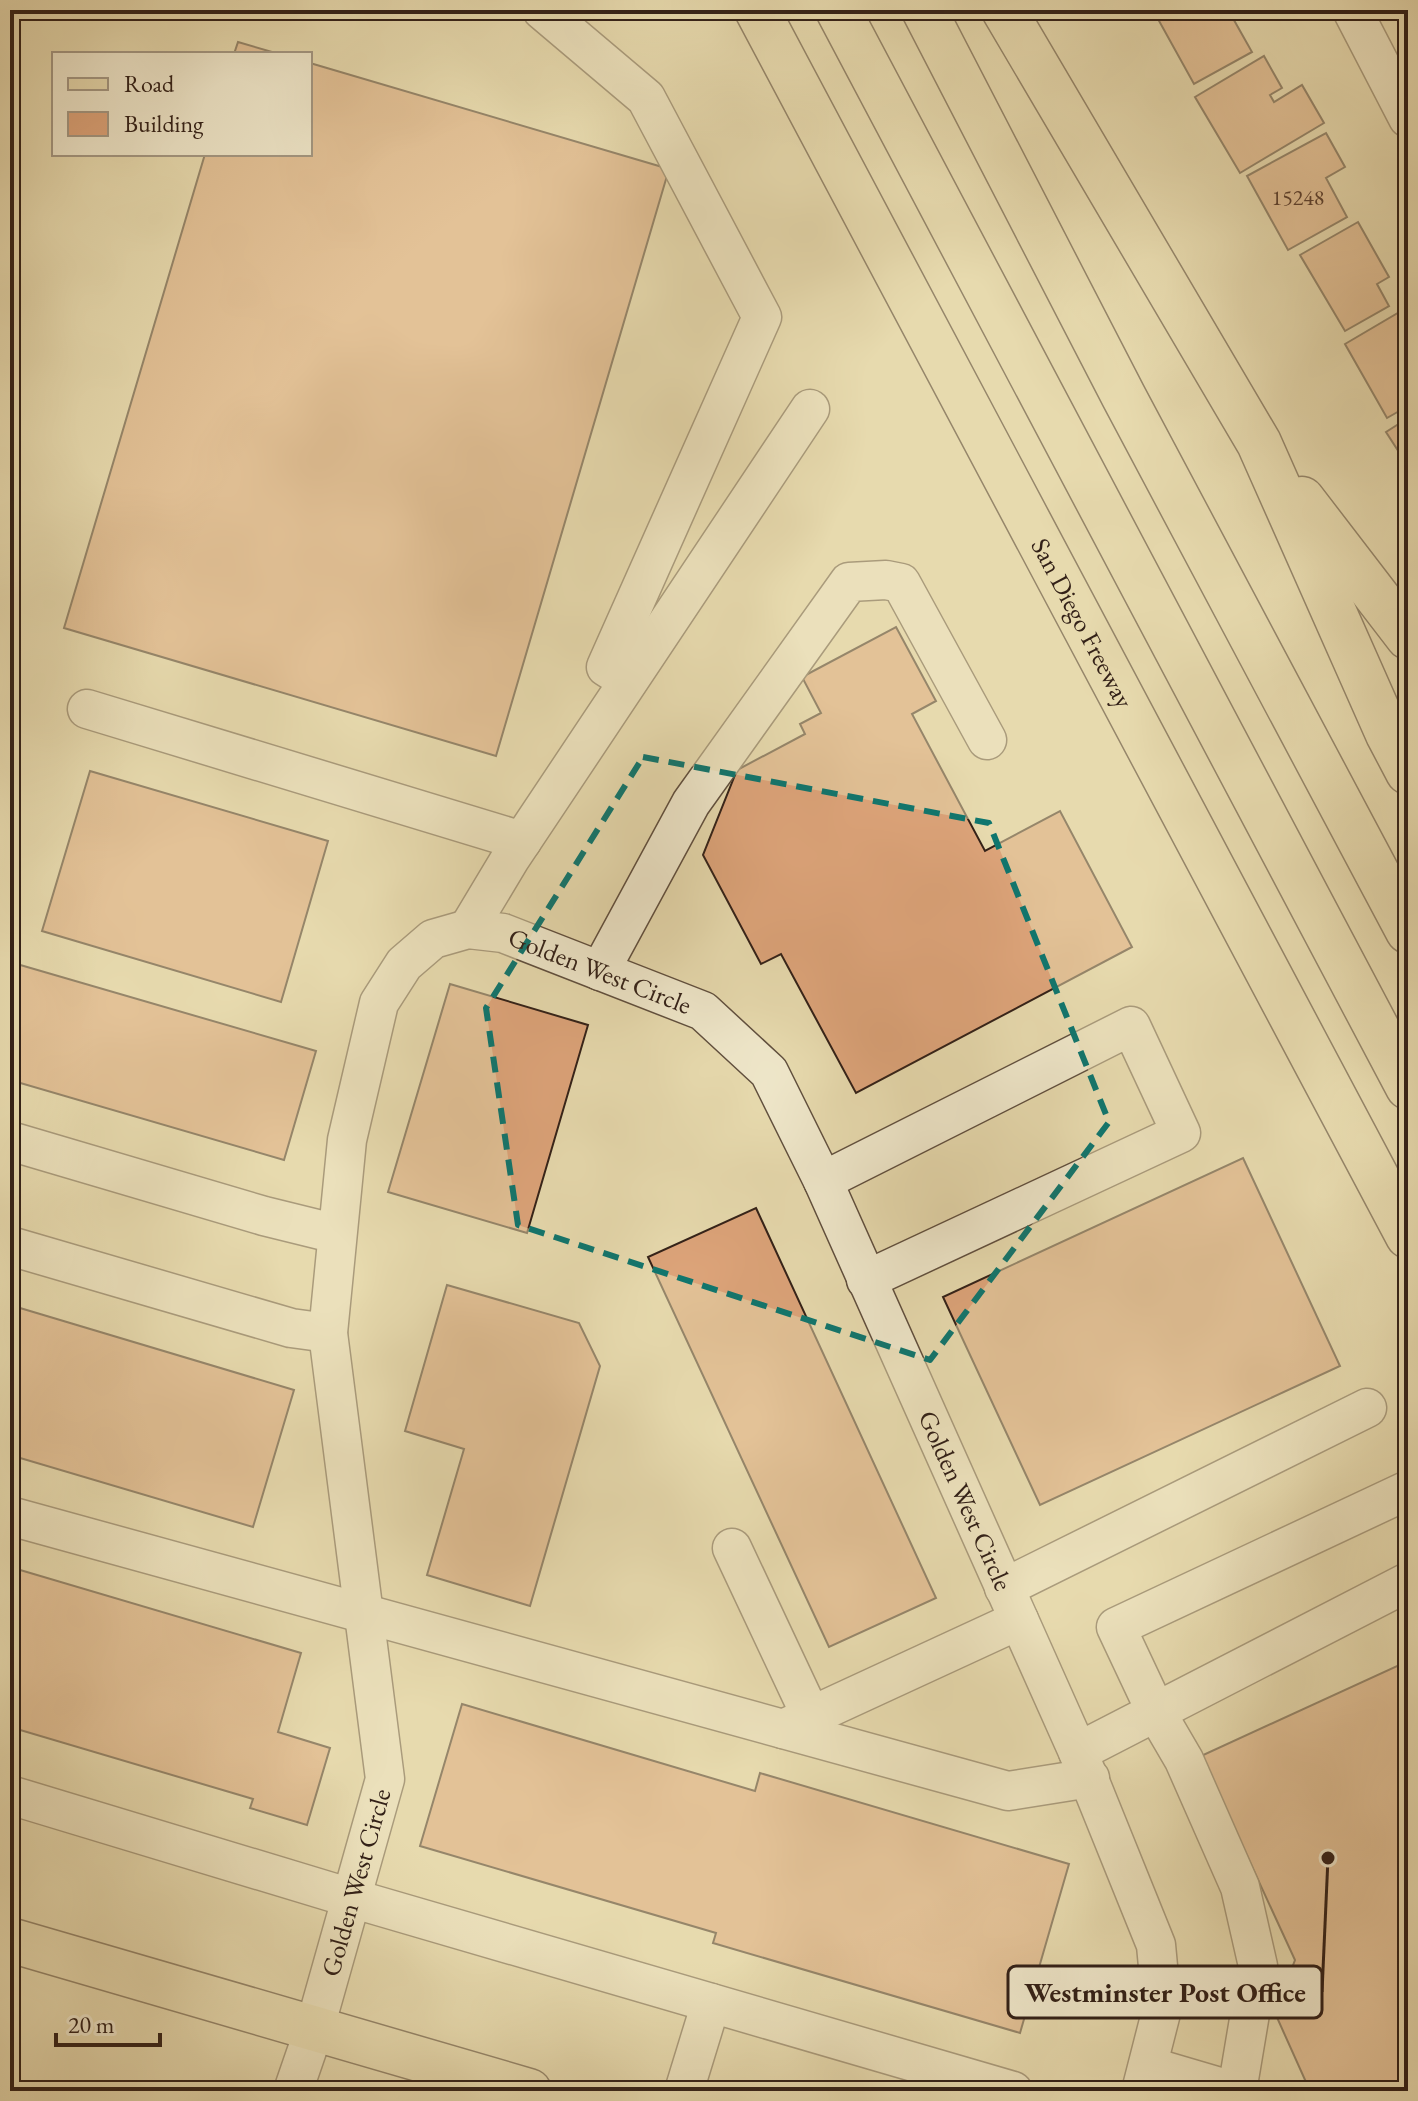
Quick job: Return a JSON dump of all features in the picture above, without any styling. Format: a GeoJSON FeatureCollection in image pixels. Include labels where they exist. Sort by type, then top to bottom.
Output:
{"type":"FeatureCollection","features":[{"type":"Feature","properties":{"kind":"main road","name":"San Diego Freeway"},"geometry":{"type":"LineString","coordinates":[[757,10],[1408,1236]]}},
{"type":"Feature","properties":{"kind":"main road"},"geometry":{"type":"LineString","coordinates":[[838,10],[1408,1087]]}},
{"type":"Feature","properties":{"kind":"main road"},"geometry":{"type":"LineString","coordinates":[[924,10],[1131,411],[1408,931]]}},
{"type":"Feature","properties":{"kind":"main road"},"geometry":{"type":"LineString","coordinates":[[1004,10],[1259,443],[1381,720],[1408,772]]}},
{"type":"Feature","properties":{"kind":"main road"},"geometry":{"type":"LineString","coordinates":[[1259,443],[1408,637]]}},
{"type":"Feature","properties":{"kind":"main road"},"geometry":{"type":"LineString","coordinates":[[10,1940],[529,2091]]}},
{"type":"Feature","properties":{"kind":"street"},"geometry":{"type":"LineString","coordinates":[[542,10],[646,98],[762,317],[606,667],[628,681]]}},
{"type":"Feature","properties":{"kind":"street"},"geometry":{"type":"LineString","coordinates":[[1352,10],[1408,118]]}},
{"type":"Feature","properties":{"kind":"street"},"geometry":{"type":"LineString","coordinates":[[468,929],[522,841],[810,409]]}},
{"type":"Feature","properties":{"kind":"street"},"geometry":{"type":"LineString","coordinates":[[600,971],[691,803],[849,582],[886,580],[901,583],[987,740]]}},
{"type":"Feature","properties":{"kind":"street"},"geometry":{"type":"LineString","coordinates":[[87,709],[522,841]]}},
{"type":"Feature","properties":{"kind":"street","name":"Golden West Circle"},"geometry":{"type":"LineString","coordinates":[[293,2091],[315,2027],[385,1779],[328,1333],[347,1140],[379,1003],[404,964],[433,939],[468,929],[503,933],[703,1011],[769,1072],[823,1181],[1084,1765],[1156,1945],[1162,2009],[1145,2078]]}},
{"type":"Feature","properties":{"kind":"street"},"geometry":{"type":"LineString","coordinates":[[823,1181],[1131,1026],[1181,1133],[866,1280]]}},
{"type":"Feature","properties":{"kind":"street"},"geometry":{"type":"LineString","coordinates":[[10,1141],[264,1216],[337,1234]]}},
{"type":"Feature","properties":{"kind":"street"},"geometry":{"type":"LineString","coordinates":[[10,1246],[291,1328],[328,1333]]}},
{"type":"Feature","properties":{"kind":"street"},"geometry":{"type":"LineString","coordinates":[[797,1723],[1367,1408]]}},
{"type":"Feature","properties":{"kind":"street"},"geometry":{"type":"LineString","coordinates":[[1145,2078],[1235,2091],[1258,1966],[1240,1887],[1184,1760],[1156,1712],[1116,1627],[1408,1490]]}},
{"type":"Feature","properties":{"kind":"street"},"geometry":{"type":"LineString","coordinates":[[10,1516],[364,1614],[797,1723],[1008,1791],[1084,1765],[1156,1712],[1408,1582]]}},
{"type":"Feature","properties":{"kind":"street"},"geometry":{"type":"LineString","coordinates":[[732,1548],[797,1723]]}},
{"type":"Feature","properties":{"kind":"street"},"geometry":{"type":"LineString","coordinates":[[10,1795],[1013,2091]]}},
{"type":"Feature","properties":{"kind":"street"},"geometry":{"type":"LineString","coordinates":[[684,2091],[711,2003]]}},
{"type":"Feature","properties":{"kind":"highlighted area"},"geometry":{"type":"Polygon","coordinates":[[[643,757],[989,823],[1109,1122],[930,1360],[518,1225],[486,1008],[643,757]]]}},
{"type":"Feature","properties":{"kind":"building"},"geometry":{"type":"Polygon","coordinates":[[[1153,10],[1235,10],[1230,13],[1252,52],[1194,84],[1153,10]]]}},
{"type":"Feature","properties":{"kind":"building"},"geometry":{"type":"Polygon","coordinates":[[[238,42],[272,52],[235,52],[238,42]]]}},
{"type":"Feature","properties":{"kind":"building"},"geometry":{"type":"Polygon","coordinates":[[[1264,56],[1282,88],[1270,95],[1274,102],[1302,85],[1324,123],[1240,173],[1195,97],[1264,56]]]}},
{"type":"Feature","properties":{"kind":"building"},"geometry":{"type":"Polygon","coordinates":[[[312,64],[669,169],[496,756],[64,628],[204,156],[312,156],[312,64]]]}},
{"type":"Feature","properties":{"kind":"building"},"geometry":{"type":"Polygon","coordinates":[[[1326,133],[1345,167],[1326,178],[1347,217],[1288,250],[1247,176],[1326,133]]]}},
{"type":"Feature","properties":{"kind":"building"},"geometry":{"type":"Polygon","coordinates":[[[1358,222],[1389,277],[1377,284],[1389,306],[1345,331],[1300,255],[1358,222]]]}},
{"type":"Feature","properties":{"kind":"building"},"geometry":{"type":"Polygon","coordinates":[[[1408,307],[1408,406],[1387,418],[1345,344],[1408,307]]]}},
{"type":"Feature","properties":{"kind":"building"},"geometry":{"type":"Polygon","coordinates":[[[1408,418],[1408,466],[1386,432],[1408,418]]]}},
{"type":"Feature","properties":{"kind":"building"},"geometry":{"type":"Polygon","coordinates":[[[896,627],[936,701],[912,714],[985,851],[1060,811],[1132,947],[856,1093],[781,954],[761,964],[703,855],[737,770],[805,734],[800,724],[821,713],[802,677],[896,627]]]}},
{"type":"Feature","properties":{"kind":"building"},"geometry":{"type":"Polygon","coordinates":[[[90,771],[328,841],[281,1002],[42,931],[90,771]]]}},
{"type":"Feature","properties":{"kind":"building"},"geometry":{"type":"Polygon","coordinates":[[[10,962],[316,1051],[284,1160],[10,1080],[10,962]]]}},
{"type":"Feature","properties":{"kind":"building"},"geometry":{"type":"Polygon","coordinates":[[[450,984],[588,1025],[527,1233],[388,1192],[450,984]]]}},
{"type":"Feature","properties":{"kind":"building"},"geometry":{"type":"Polygon","coordinates":[[[1243,1158],[1340,1366],[1040,1505],[943,1297],[1243,1158]]]}},
{"type":"Feature","properties":{"kind":"building"},"geometry":{"type":"Polygon","coordinates":[[[756,1208],[936,1598],[829,1647],[648,1257],[756,1208]]]}},
{"type":"Feature","properties":{"kind":"building"},"geometry":{"type":"Polygon","coordinates":[[[447,1285],[579,1323],[600,1366],[530,1606],[427,1575],[464,1449],[405,1431],[447,1285]]]}},
{"type":"Feature","properties":{"kind":"building"},"geometry":{"type":"Polygon","coordinates":[[[10,1305],[294,1390],[253,1527],[10,1455],[10,1305]]]}},
{"type":"Feature","properties":{"kind":"building"},"geometry":{"type":"Polygon","coordinates":[[[10,1567],[301,1653],[278,1732],[330,1748],[307,1825],[250,1808],[253,1799],[10,1727],[10,1567]]]}},
{"type":"Feature","properties":{"kind":"building"},"geometry":{"type":"Polygon","coordinates":[[[1408,1661],[1408,2091],[1310,2091],[1275,2013],[1295,1960],[1201,1756],[1408,1661]]]}},
{"type":"Feature","properties":{"kind":"building"},"geometry":{"type":"Polygon","coordinates":[[[462,1704],[755,1791],[760,1773],[1069,1864],[1020,2033],[713,1943],[716,1933],[420,1846],[462,1704]]]}},
{"type":"Feature","properties":{"kind":"place","name":"Westminster Post Office"},"geometry":{"type":"Point","coordinates":[1328,1858]}}]}
